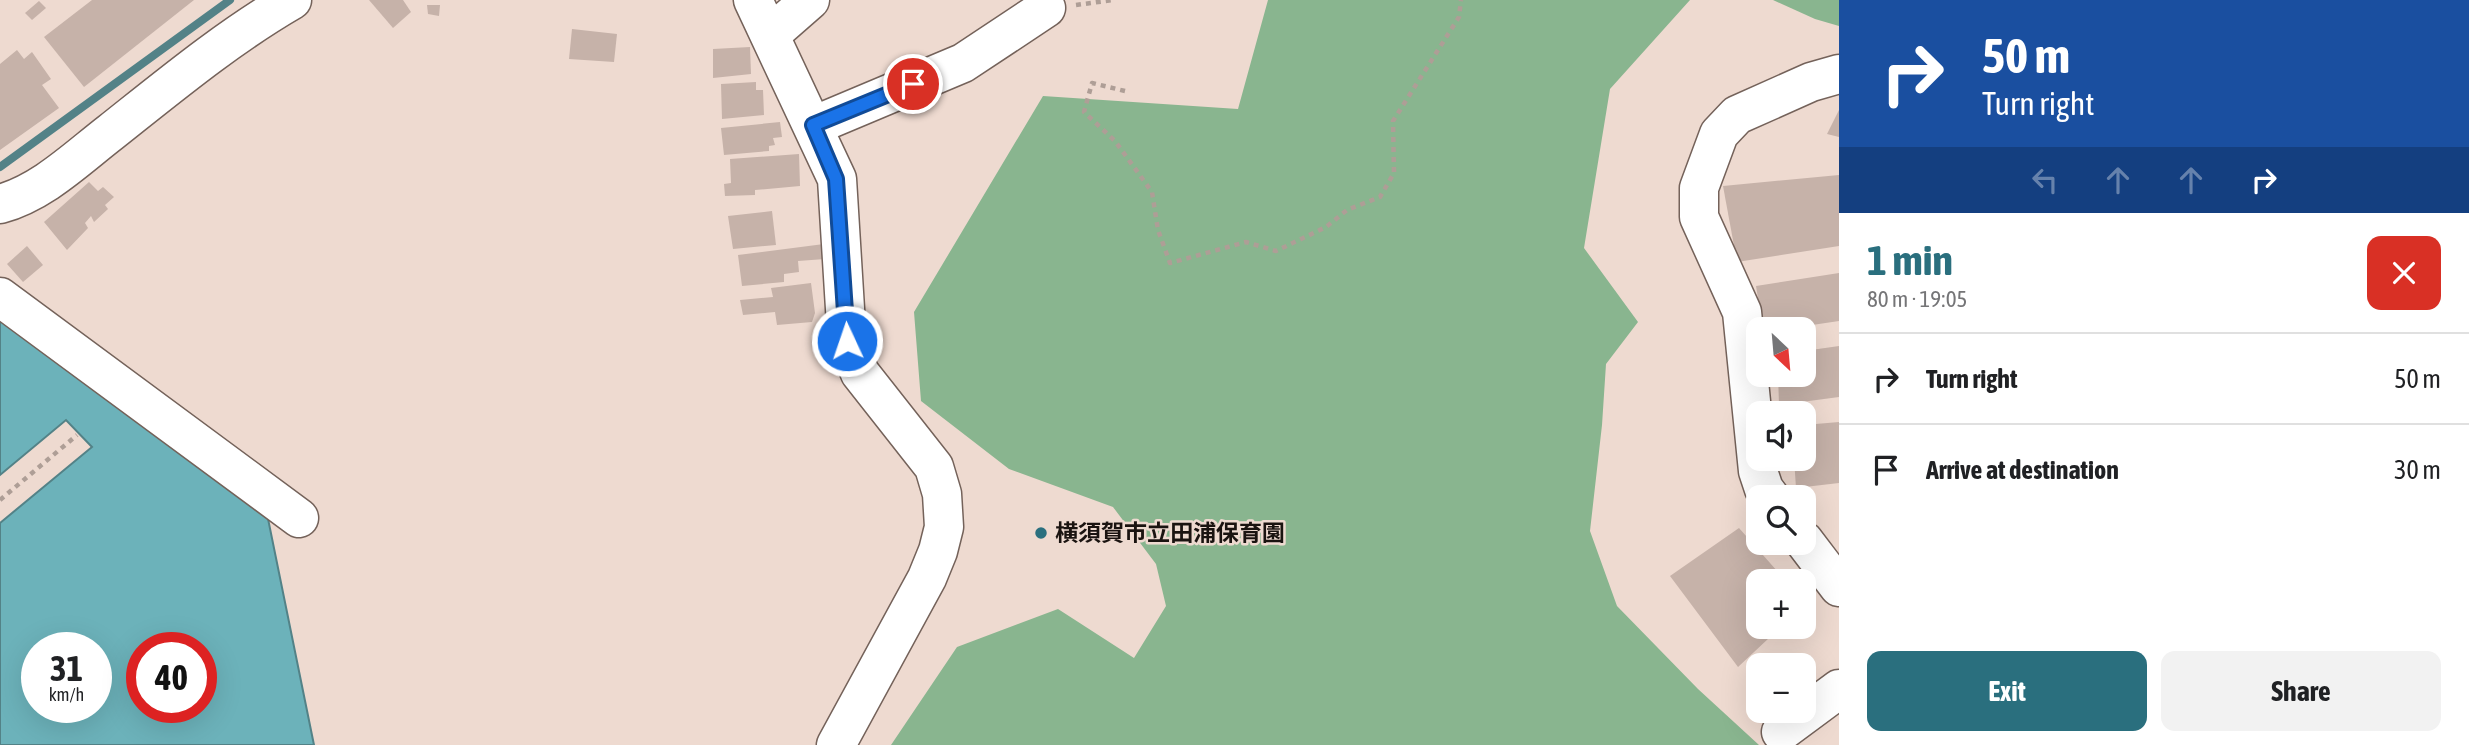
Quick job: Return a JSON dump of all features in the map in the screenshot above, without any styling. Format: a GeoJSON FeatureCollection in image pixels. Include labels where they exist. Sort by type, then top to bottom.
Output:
{"type":"FeatureCollection","features":[{"type":"Feature","properties":{"kind":"street"},"geometry":{"type":"LineString","coordinates":[[0,204],[40,187],[266,15],[292,0]]}},
{"type":"Feature","properties":{"kind":"street"},"geometry":{"type":"LineString","coordinates":[[753,0],[836,179],[847,341],[860,373],[934,467],[942,494],[944,527],[939,551],[836,745]]}},
{"type":"Feature","properties":{"kind":"street"},"geometry":{"type":"LineString","coordinates":[[770,35],[810,0]]}},
{"type":"Feature","properties":{"kind":"street"},"geometry":{"type":"LineString","coordinates":[[813,125],[963,63],[1046,8]]}},
{"type":"Feature","properties":{"kind":"street"},"geometry":{"type":"LineString","coordinates":[[1763,485],[1758,471],[1741,312],[1699,218],[1699,188],[1719,134],[1737,116],[1811,82],[1839,74]]}},
{"type":"Feature","properties":{"kind":"street"},"geometry":{"type":"LineString","coordinates":[[0,297],[299,518]]}},
{"type":"Feature","properties":{"kind":"street"},"geometry":{"type":"LineString","coordinates":[[1815,555],[1839,587]]}},
{"type":"Feature","properties":{"kind":"street"},"geometry":{"type":"LineString","coordinates":[[1781,732],[1839,689]]}},
{"type":"Feature","properties":{"kind":"path"},"geometry":{"type":"LineString","coordinates":[[1125,91],[1092,83],[1084,112],[1115,141],[1152,192],[1158,230],[1170,263],[1246,242],[1276,251],[1326,227],[1347,210],[1380,197],[1394,173],[1393,121],[1459,17],[1461,0]]}},
{"type":"Feature","properties":{"kind":"path"},"geometry":{"type":"LineString","coordinates":[[0,500],[77,435]]}},
{"type":"Feature","properties":{"kind":"green space"},"geometry":{"type":"Polygon","coordinates":[[[1268,0],[1690,0],[1610,89],[1584,248],[1638,322],[1606,364],[1590,531],[1617,606],[1698,689],[1759,745],[891,745],[957,647],[1058,609],[1134,658],[1166,606],[1156,564],[1113,507],[1009,469],[921,401],[914,312],[1043,96],[1238,109],[1268,0]]]}},
{"type":"Feature","properties":{"kind":"green space"},"geometry":{"type":"Polygon","coordinates":[[[1773,0],[1839,0],[1839,26],[1815,19],[1773,0]]]}},
{"type":"Feature","properties":{"kind":"water"},"geometry":{"type":"Polygon","coordinates":[[[0,307],[264,499],[314,745],[0,745],[0,523],[92,447],[66,420],[0,475],[0,307]]]}},
{"type":"Feature","properties":{"kind":"building"},"geometry":{"type":"Polygon","coordinates":[[[92,0],[194,0],[84,87],[44,37],[92,0]]]}},
{"type":"Feature","properties":{"kind":"building"},"geometry":{"type":"Polygon","coordinates":[[[369,0],[403,0],[411,12],[393,28],[369,0]]]}},
{"type":"Feature","properties":{"kind":"building"},"geometry":{"type":"Polygon","coordinates":[[[39,1],[46,8],[32,20],[25,13],[39,1]]]}},
{"type":"Feature","properties":{"kind":"building"},"geometry":{"type":"Polygon","coordinates":[[[427,5],[440,5],[439,16],[428,14],[427,5]]]}},
{"type":"Feature","properties":{"kind":"building"},"geometry":{"type":"Polygon","coordinates":[[[572,29],[617,34],[614,62],[569,59],[572,29]]]}},
{"type":"Feature","properties":{"kind":"building"},"geometry":{"type":"Polygon","coordinates":[[[750,47],[751,74],[713,78],[713,49],[750,47]]]}},
{"type":"Feature","properties":{"kind":"building"},"geometry":{"type":"Polygon","coordinates":[[[17,50],[24,59],[32,52],[51,79],[42,85],[59,108],[0,150],[0,64],[17,50]]]}},
{"type":"Feature","properties":{"kind":"building"},"geometry":{"type":"Polygon","coordinates":[[[756,82],[756,90],[763,90],[764,115],[722,119],[721,84],[756,82]]]}},
{"type":"Feature","properties":{"kind":"building"},"geometry":{"type":"Polygon","coordinates":[[[1839,110],[1839,137],[1827,134],[1839,110]]]}},
{"type":"Feature","properties":{"kind":"building"},"geometry":{"type":"Polygon","coordinates":[[[780,122],[782,137],[773,138],[775,145],[769,146],[769,151],[724,155],[721,128],[780,122]]]}},
{"type":"Feature","properties":{"kind":"building"},"geometry":{"type":"Polygon","coordinates":[[[799,154],[800,186],[755,190],[755,195],[725,196],[724,184],[731,183],[730,159],[799,154]]]}},
{"type":"Feature","properties":{"kind":"building"},"geometry":{"type":"Polygon","coordinates":[[[1839,175],[1839,246],[1737,262],[1723,186],[1839,175]]]}},
{"type":"Feature","properties":{"kind":"building"},"geometry":{"type":"Polygon","coordinates":[[[89,182],[98,191],[103,187],[114,197],[105,205],[108,209],[94,222],[91,216],[85,223],[88,228],[67,250],[44,222],[89,182]]]}},
{"type":"Feature","properties":{"kind":"building"},"geometry":{"type":"Polygon","coordinates":[[[772,211],[776,245],[733,249],[728,216],[772,211]]]}},
{"type":"Feature","properties":{"kind":"building"},"geometry":{"type":"Polygon","coordinates":[[[824,244],[825,259],[798,261],[799,272],[784,274],[784,282],[742,286],[738,255],[824,244]]]}},
{"type":"Feature","properties":{"kind":"building"},"geometry":{"type":"Polygon","coordinates":[[[27,246],[43,265],[23,282],[7,264],[27,246]]]}},
{"type":"Feature","properties":{"kind":"building"},"geometry":{"type":"Polygon","coordinates":[[[1839,273],[1839,321],[1816,324],[1816,317],[1761,317],[1756,286],[1839,273]]]}},
{"type":"Feature","properties":{"kind":"building"},"geometry":{"type":"Polygon","coordinates":[[[811,283],[815,313],[812,322],[777,325],[775,312],[743,315],[740,300],[773,297],[771,288],[811,283]]]}},
{"type":"Feature","properties":{"kind":"building"},"geometry":{"type":"Polygon","coordinates":[[[1839,346],[1839,397],[1779,401],[1778,387],[1816,387],[1816,349],[1839,346]]]}},
{"type":"Feature","properties":{"kind":"building"},"geometry":{"type":"Polygon","coordinates":[[[1839,422],[1839,483],[1796,485],[1795,471],[1816,471],[1816,424],[1839,422]]]}},
{"type":"Feature","properties":{"kind":"building"},"geometry":{"type":"Polygon","coordinates":[[[1739,528],[1746,536],[1746,555],[1763,555],[1775,569],[1746,569],[1746,639],[1768,639],[1753,653],[1746,653],[1746,660],[1738,667],[1670,576],[1739,528]]]}},
{"type":"Feature","properties":{"kind":"waterway"},"geometry":{"type":"LineString","coordinates":[[0,167],[230,0]]}},
{"type":"Feature","properties":{"kind":"place","name":"横須賀市立田浦保育園"},"geometry":{"type":"Point","coordinates":[1041,533]}},
{"type":"Feature","properties":{"kind":"route"},"geometry":{"type":"LineString","coordinates":[[847,341],[836,179],[813,125],[913,84]]}}]}
